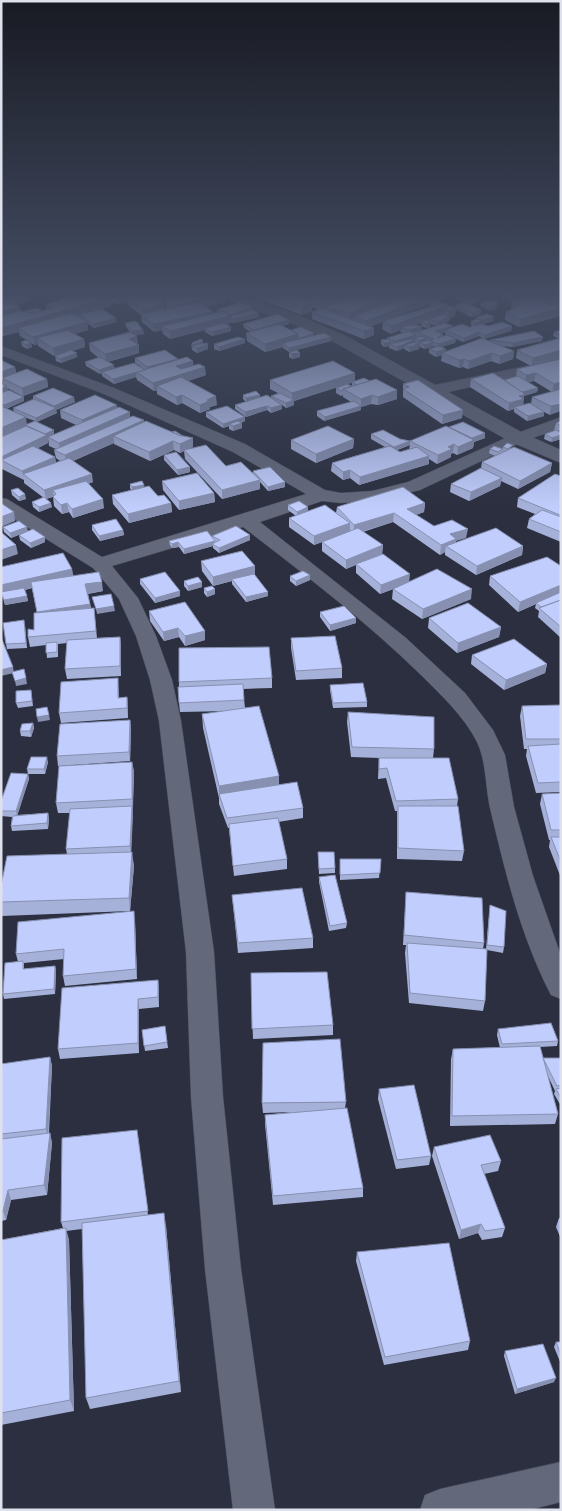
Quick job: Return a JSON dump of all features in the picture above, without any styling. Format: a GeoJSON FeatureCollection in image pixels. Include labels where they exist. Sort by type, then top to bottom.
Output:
{"type":"FeatureCollection","features":[{"type":"Feature","properties":{"kind":"street"},"geometry":{"type":"LineString","coordinates":[[44,367],[109,391],[239,448],[320,495],[341,498],[372,496],[414,486],[518,438],[561,422]]}},
{"type":"Feature","properties":{"kind":"street"},"geometry":{"type":"LineString","coordinates":[[391,367],[436,390],[518,438],[561,457]]}},
{"type":"Feature","properties":{"kind":"street"},"geometry":{"type":"LineString","coordinates":[[436,390],[545,367]]}},
{"type":"Feature","properties":{"kind":"street"},"geometry":{"type":"LineString","coordinates":[[100,564],[246,520],[320,495]]}},
{"type":"Feature","properties":{"kind":"street"},"geometry":{"type":"LineString","coordinates":[[1,503],[100,564],[128,598],[146,636],[161,680],[170,721],[200,952],[207,1098],[223,1269],[254,1510]]}},
{"type":"Feature","properties":{"kind":"street"},"geometry":{"type":"LineString","coordinates":[[246,520],[356,606],[396,640],[441,682],[470,713],[489,742],[520,882],[548,963],[561,987]]}},
{"type":"Feature","properties":{"kind":"street"},"geometry":{"type":"LineString","coordinates":[[440,1510],[561,1482]]}},
{"type":"Feature","properties":{"kind":"building"},"geometry":{"type":"Polygon","coordinates":[[[1,367],[15,367],[1,372],[1,367]]]}},
{"type":"Feature","properties":{"kind":"building"},"geometry":{"type":"Polygon","coordinates":[[[93,367],[109,367],[99,370],[93,367]]]}},
{"type":"Feature","properties":{"kind":"building"},"geometry":{"type":"Polygon","coordinates":[[[122,367],[140,367],[145,370],[113,379],[102,372],[122,367]]]}},
{"type":"Feature","properties":{"kind":"building"},"geometry":{"type":"Polygon","coordinates":[[[155,367],[177,367],[181,369],[190,367],[205,367],[153,383],[136,372],[155,367]]]}},
{"type":"Feature","properties":{"kind":"building"},"geometry":{"type":"Polygon","coordinates":[[[315,367],[343,367],[355,373],[292,393],[270,380],[315,367]]]}},
{"type":"Feature","properties":{"kind":"building"},"geometry":{"type":"Polygon","coordinates":[[[528,367],[561,367],[561,382],[554,384],[536,373],[526,375],[517,369],[528,367]]]}},
{"type":"Feature","properties":{"kind":"building"},"geometry":{"type":"Polygon","coordinates":[[[27,369],[47,379],[22,388],[2,378],[27,369]]]}},
{"type":"Feature","properties":{"kind":"building"},"geometry":{"type":"Polygon","coordinates":[[[493,373],[523,392],[524,395],[519,396],[524,399],[509,403],[471,379],[493,373]]]}},
{"type":"Feature","properties":{"kind":"building"},"geometry":{"type":"Polygon","coordinates":[[[518,376],[538,388],[522,392],[504,380],[518,376]]]}},
{"type":"Feature","properties":{"kind":"building"},"geometry":{"type":"Polygon","coordinates":[[[181,377],[216,396],[200,405],[182,395],[176,397],[157,386],[181,377]]]}},
{"type":"Feature","properties":{"kind":"building"},"geometry":{"type":"Polygon","coordinates":[[[364,378],[370,381],[357,385],[352,382],[364,378]]]}},
{"type":"Feature","properties":{"kind":"building"},"geometry":{"type":"Polygon","coordinates":[[[376,379],[397,390],[378,397],[372,395],[361,399],[343,389],[376,379]]]}},
{"type":"Feature","properties":{"kind":"building"},"geometry":{"type":"Polygon","coordinates":[[[418,380],[463,410],[443,415],[403,389],[409,387],[403,384],[418,380]]]}},
{"type":"Feature","properties":{"kind":"building"},"geometry":{"type":"Polygon","coordinates":[[[347,384],[352,386],[341,391],[336,388],[347,384]]]}},
{"type":"Feature","properties":{"kind":"building"},"geometry":{"type":"Polygon","coordinates":[[[53,388],[74,397],[54,406],[33,396],[53,388]]]}},
{"type":"Feature","properties":{"kind":"building"},"geometry":{"type":"Polygon","coordinates":[[[561,389],[561,404],[551,406],[532,397],[561,389]]]}},
{"type":"Feature","properties":{"kind":"building"},"geometry":{"type":"Polygon","coordinates":[[[9,390],[24,397],[4,405],[1,403],[1,393],[9,390]]]}},
{"type":"Feature","properties":{"kind":"building"},"geometry":{"type":"Polygon","coordinates":[[[256,391],[260,395],[246,398],[243,395],[256,391]]]}},
{"type":"Feature","properties":{"kind":"building"},"geometry":{"type":"Polygon","coordinates":[[[280,393],[294,400],[286,403],[271,396],[280,393]]]}},
{"type":"Feature","properties":{"kind":"building"},"geometry":{"type":"Polygon","coordinates":[[[95,395],[117,405],[82,420],[60,410],[95,395]]]}},
{"type":"Feature","properties":{"kind":"building"},"geometry":{"type":"Polygon","coordinates":[[[267,395],[282,405],[271,408],[267,406],[245,412],[235,405],[267,395]]]}},
{"type":"Feature","properties":{"kind":"building"},"geometry":{"type":"Polygon","coordinates":[[[34,399],[56,408],[36,418],[13,408],[34,399]]]}},
{"type":"Feature","properties":{"kind":"building"},"geometry":{"type":"Polygon","coordinates":[[[354,401],[361,406],[325,417],[317,411],[354,401]]]}},
{"type":"Feature","properties":{"kind":"building"},"geometry":{"type":"Polygon","coordinates":[[[530,403],[544,412],[528,416],[514,407],[530,403]]]}},
{"type":"Feature","properties":{"kind":"building"},"geometry":{"type":"Polygon","coordinates":[[[1,406],[26,417],[1,428],[1,406]]]}},
{"type":"Feature","properties":{"kind":"building"},"geometry":{"type":"Polygon","coordinates":[[[227,406],[245,417],[223,424],[206,412],[227,406]]]}},
{"type":"Feature","properties":{"kind":"building"},"geometry":{"type":"Polygon","coordinates":[[[119,407],[130,412],[59,443],[48,437],[119,407]]]}},
{"type":"Feature","properties":{"kind":"building"},"geometry":{"type":"Polygon","coordinates":[[[133,416],[144,420],[65,455],[54,450],[133,416]]]}},
{"type":"Feature","properties":{"kind":"building"},"geometry":{"type":"Polygon","coordinates":[[[35,421],[54,430],[45,434],[25,425],[35,421]]]}},
{"type":"Feature","properties":{"kind":"building"},"geometry":{"type":"Polygon","coordinates":[[[146,421],[179,435],[193,438],[180,444],[173,441],[149,452],[113,436],[146,421]]]}},
{"type":"Feature","properties":{"kind":"building"},"geometry":{"type":"Polygon","coordinates":[[[238,421],[242,423],[233,426],[229,424],[238,421]]]}},
{"type":"Feature","properties":{"kind":"building"},"geometry":{"type":"Polygon","coordinates":[[[463,422],[485,433],[472,438],[449,427],[463,422]]]}},
{"type":"Feature","properties":{"kind":"building"},"geometry":{"type":"Polygon","coordinates":[[[26,426],[47,435],[1,457],[1,437],[26,426]]]}},
{"type":"Feature","properties":{"kind":"building"},"geometry":{"type":"Polygon","coordinates":[[[328,426],[354,439],[316,454],[291,440],[328,426]]]}},
{"type":"Feature","properties":{"kind":"building"},"geometry":{"type":"Polygon","coordinates":[[[446,426],[474,440],[458,447],[454,444],[448,447],[452,449],[438,455],[410,441],[446,426]]]}},
{"type":"Feature","properties":{"kind":"building"},"geometry":{"type":"Polygon","coordinates":[[[383,430],[400,439],[410,441],[394,447],[371,434],[383,430]]]}},
{"type":"Feature","properties":{"kind":"building"},"geometry":{"type":"Polygon","coordinates":[[[556,430],[561,432],[561,435],[552,438],[545,434],[556,430]]]}},
{"type":"Feature","properties":{"kind":"building"},"geometry":{"type":"Polygon","coordinates":[[[507,443],[513,445],[508,449],[503,447],[507,443]]]}},
{"type":"Feature","properties":{"kind":"building"},"geometry":{"type":"Polygon","coordinates":[[[206,445],[226,466],[241,462],[260,480],[222,490],[184,450],[206,445]]]}},
{"type":"Feature","properties":{"kind":"building"},"geometry":{"type":"Polygon","coordinates":[[[33,446],[55,457],[22,471],[1,460],[33,446]]]}},
{"type":"Feature","properties":{"kind":"building"},"geometry":{"type":"Polygon","coordinates":[[[390,446],[400,452],[417,447],[429,456],[360,477],[350,470],[343,472],[332,463],[390,446]]]}},
{"type":"Feature","properties":{"kind":"building"},"geometry":{"type":"Polygon","coordinates":[[[494,446],[503,449],[498,452],[490,449],[494,446]]]}},
{"type":"Feature","properties":{"kind":"building"},"geometry":{"type":"Polygon","coordinates":[[[514,447],[552,463],[520,481],[482,462],[514,447]]]}},
{"type":"Feature","properties":{"kind":"building"},"geometry":{"type":"Polygon","coordinates":[[[176,452],[190,467],[177,470],[164,455],[176,452]]]}},
{"type":"Feature","properties":{"kind":"building"},"geometry":{"type":"Polygon","coordinates":[[[69,458],[92,474],[44,490],[23,474],[69,458]]]}},
{"type":"Feature","properties":{"kind":"building"},"geometry":{"type":"Polygon","coordinates":[[[270,467],[285,482],[268,487],[253,471],[270,467]]]}},
{"type":"Feature","properties":{"kind":"building"},"geometry":{"type":"Polygon","coordinates":[[[481,468],[502,478],[471,492],[451,484],[481,468]]]}},
{"type":"Feature","properties":{"kind":"building"},"geometry":{"type":"Polygon","coordinates":[[[197,473],[214,493],[179,501],[162,481],[197,473]]]}},
{"type":"Feature","properties":{"kind":"building"},"geometry":{"type":"Polygon","coordinates":[[[555,474],[561,476],[560,515],[518,498],[555,474]]]}},
{"type":"Feature","properties":{"kind":"building"},"geometry":{"type":"Polygon","coordinates":[[[86,481],[103,499],[72,509],[67,503],[61,505],[53,497],[56,494],[53,490],[86,481]]]}},
{"type":"Feature","properties":{"kind":"building"},"geometry":{"type":"Polygon","coordinates":[[[142,481],[144,485],[132,487],[130,484],[142,481]]]}},
{"type":"Feature","properties":{"kind":"building"},"geometry":{"type":"Polygon","coordinates":[[[149,486],[158,496],[164,495],[171,503],[128,514],[112,495],[149,486]]]}},
{"type":"Feature","properties":{"kind":"building"},"geometry":{"type":"Polygon","coordinates":[[[403,487],[425,503],[407,509],[434,526],[452,520],[468,529],[450,534],[456,539],[441,545],[394,513],[354,525],[337,507],[403,487]]]}},
{"type":"Feature","properties":{"kind":"building"},"geometry":{"type":"Polygon","coordinates":[[[18,488],[25,494],[19,497],[11,490],[18,488]]]}},
{"type":"Feature","properties":{"kind":"building"},"geometry":{"type":"Polygon","coordinates":[[[44,497],[51,503],[39,507],[32,502],[44,497]]]}},
{"type":"Feature","properties":{"kind":"building"},"geometry":{"type":"Polygon","coordinates":[[[299,501],[308,507],[297,512],[288,505],[299,501]]]}},
{"type":"Feature","properties":{"kind":"building"},"geometry":{"type":"Polygon","coordinates":[[[1,503],[14,512],[1,517],[1,503]]]}},
{"type":"Feature","properties":{"kind":"building"},"geometry":{"type":"Polygon","coordinates":[[[325,505],[350,523],[314,536],[289,518],[325,505]]]}},
{"type":"Feature","properties":{"kind":"building"},"geometry":{"type":"Polygon","coordinates":[[[542,510],[561,517],[561,532],[529,519],[542,510]]]}},
{"type":"Feature","properties":{"kind":"building"},"geometry":{"type":"Polygon","coordinates":[[[116,519],[123,530],[99,536],[92,525],[116,519]]]}},
{"type":"Feature","properties":{"kind":"building"},"geometry":{"type":"Polygon","coordinates":[[[19,521],[27,527],[10,533],[3,527],[19,521]]]}},
{"type":"Feature","properties":{"kind":"building"},"geometry":{"type":"Polygon","coordinates":[[[236,526],[250,535],[219,548],[212,544],[220,540],[212,536],[236,526]]]}},
{"type":"Feature","properties":{"kind":"building"},"geometry":{"type":"Polygon","coordinates":[[[358,528],[383,545],[346,560],[322,542],[358,528]]]}},
{"type":"Feature","properties":{"kind":"building"},"geometry":{"type":"Polygon","coordinates":[[[496,528],[523,546],[477,566],[446,546],[496,528]]]}},
{"type":"Feature","properties":{"kind":"building"},"geometry":{"type":"Polygon","coordinates":[[[33,529],[45,537],[30,543],[19,535],[33,529]]]}},
{"type":"Feature","properties":{"kind":"building"},"geometry":{"type":"Polygon","coordinates":[[[207,531],[215,541],[184,549],[178,542],[172,544],[169,541],[207,531]]]}},
{"type":"Feature","properties":{"kind":"building"},"geometry":{"type":"Polygon","coordinates":[[[1,532],[16,545],[1,550],[1,532]]]}},
{"type":"Feature","properties":{"kind":"building"},"geometry":{"type":"Polygon","coordinates":[[[242,551],[255,566],[213,577],[201,561],[242,551]]]}},
{"type":"Feature","properties":{"kind":"building"},"geometry":{"type":"Polygon","coordinates":[[[63,553],[72,569],[1,585],[1,567],[63,553]]]}},
{"type":"Feature","properties":{"kind":"building"},"geometry":{"type":"Polygon","coordinates":[[[383,554],[410,574],[381,585],[356,564],[383,554]]]}},
{"type":"Feature","properties":{"kind":"building"},"geometry":{"type":"Polygon","coordinates":[[[547,557],[561,566],[561,585],[520,602],[490,576],[547,557]]]}},
{"type":"Feature","properties":{"kind":"building"},"geometry":{"type":"Polygon","coordinates":[[[437,569],[472,589],[423,609],[393,589],[437,569]]]}},
{"type":"Feature","properties":{"kind":"building"},"geometry":{"type":"Polygon","coordinates":[[[303,571],[310,575],[296,581],[290,576],[303,571]]]}},
{"type":"Feature","properties":{"kind":"building"},"geometry":{"type":"Polygon","coordinates":[[[99,572],[102,582],[85,584],[90,604],[37,612],[31,582],[99,572]]]}},
{"type":"Feature","properties":{"kind":"building"},"geometry":{"type":"Polygon","coordinates":[[[165,572],[180,591],[155,598],[140,579],[165,572]]]}},
{"type":"Feature","properties":{"kind":"building"},"geometry":{"type":"Polygon","coordinates":[[[254,574],[268,592],[246,597],[232,579],[254,574]]]}},
{"type":"Feature","properties":{"kind":"building"},"geometry":{"type":"Polygon","coordinates":[[[198,577],[202,582],[188,586],[184,581],[198,577]]]}},
{"type":"Feature","properties":{"kind":"building"},"geometry":{"type":"Polygon","coordinates":[[[212,586],[215,589],[207,592],[204,588],[212,586]]]}},
{"type":"Feature","properties":{"kind":"building"},"geometry":{"type":"Polygon","coordinates":[[[24,588],[27,596],[4,600],[1,592],[24,588]]]}},
{"type":"Feature","properties":{"kind":"building"},"geometry":{"type":"Polygon","coordinates":[[[561,592],[561,600],[541,607],[536,603],[561,592]]]}},
{"type":"Feature","properties":{"kind":"building"},"geometry":{"type":"Polygon","coordinates":[[[111,594],[114,606],[96,609],[92,597],[111,594]]]}},
{"type":"Feature","properties":{"kind":"building"},"geometry":{"type":"Polygon","coordinates":[[[561,600],[561,627],[539,608],[561,600]]]}},
{"type":"Feature","properties":{"kind":"building"},"geometry":{"type":"Polygon","coordinates":[[[185,602],[205,631],[185,636],[178,628],[163,632],[149,611],[185,602]]]}},
{"type":"Feature","properties":{"kind":"building"},"geometry":{"type":"Polygon","coordinates":[[[468,603],[501,627],[458,643],[429,618],[468,603]]]}},
{"type":"Feature","properties":{"kind":"building"},"geometry":{"type":"Polygon","coordinates":[[[344,606],[356,618],[330,625],[320,612],[344,606]]]}},
{"type":"Feature","properties":{"kind":"building"},"geometry":{"type":"Polygon","coordinates":[[[94,608],[96,631],[28,637],[28,629],[34,630],[34,613],[94,608]]]}},
{"type":"Feature","properties":{"kind":"building"},"geometry":{"type":"Polygon","coordinates":[[[24,620],[26,643],[6,644],[3,623],[24,620]]]}},
{"type":"Feature","properties":{"kind":"building"},"geometry":{"type":"Polygon","coordinates":[[[335,636],[342,668],[296,671],[291,638],[335,636]]]}},
{"type":"Feature","properties":{"kind":"building"},"geometry":{"type":"Polygon","coordinates":[[[1,637],[13,667],[1,670],[1,637]]]}},
{"type":"Feature","properties":{"kind":"building"},"geometry":{"type":"Polygon","coordinates":[[[120,637],[120,666],[65,669],[67,640],[120,637]]]}},
{"type":"Feature","properties":{"kind":"building"},"geometry":{"type":"Polygon","coordinates":[[[514,639],[547,664],[506,680],[472,655],[514,639]]]}},
{"type":"Feature","properties":{"kind":"building"},"geometry":{"type":"Polygon","coordinates":[[[57,642],[57,652],[46,653],[46,643],[57,642]]]}},
{"type":"Feature","properties":{"kind":"building"},"geometry":{"type":"Polygon","coordinates":[[[269,647],[272,678],[179,682],[179,648],[269,647]]]}},
{"type":"Feature","properties":{"kind":"building"},"geometry":{"type":"Polygon","coordinates":[[[24,669],[26,678],[15,681],[12,672],[24,669]]]}},
{"type":"Feature","properties":{"kind":"building"},"geometry":{"type":"Polygon","coordinates":[[[118,678],[118,698],[127,697],[127,708],[59,713],[61,682],[118,678]]]}},
{"type":"Feature","properties":{"kind":"building"},"geometry":{"type":"Polygon","coordinates":[[[363,683],[367,702],[333,703],[330,685],[363,683]]]}},
{"type":"Feature","properties":{"kind":"building"},"geometry":{"type":"Polygon","coordinates":[[[243,684],[244,700],[179,703],[178,687],[243,684]]]}},
{"type":"Feature","properties":{"kind":"building"},"geometry":{"type":"Polygon","coordinates":[[[31,690],[32,701],[16,703],[16,691],[31,690]]]}},
{"type":"Feature","properties":{"kind":"building"},"geometry":{"type":"Polygon","coordinates":[[[561,705],[561,739],[526,739],[522,706],[561,705]]]}},
{"type":"Feature","properties":{"kind":"building"},"geometry":{"type":"Polygon","coordinates":[[[259,706],[279,776],[219,786],[202,714],[259,706]]]}},
{"type":"Feature","properties":{"kind":"building"},"geometry":{"type":"Polygon","coordinates":[[[47,707],[49,715],[37,717],[36,709],[47,707]]]}},
{"type":"Feature","properties":{"kind":"building"},"geometry":{"type":"Polygon","coordinates":[[[348,712],[434,717],[434,749],[352,747],[348,712]]]}},
{"type":"Feature","properties":{"kind":"building"},"geometry":{"type":"Polygon","coordinates":[[[130,720],[129,752],[57,756],[60,724],[130,720]]]}},
{"type":"Feature","properties":{"kind":"building"},"geometry":{"type":"Polygon","coordinates":[[[33,723],[30,731],[20,731],[22,724],[33,723]]]}},
{"type":"Feature","properties":{"kind":"building"},"geometry":{"type":"Polygon","coordinates":[[[561,744],[561,782],[538,783],[528,746],[561,744]]]}},
{"type":"Feature","properties":{"kind":"building"},"geometry":{"type":"Polygon","coordinates":[[[31,757],[47,757],[44,769],[27,769],[31,757]]]}},
{"type":"Feature","properties":{"kind":"building"},"geometry":{"type":"Polygon","coordinates":[[[379,758],[449,758],[458,799],[396,801],[387,768],[379,769],[379,758]]]}},
{"type":"Feature","properties":{"kind":"building"},"geometry":{"type":"Polygon","coordinates":[[[132,762],[132,799],[56,803],[59,766],[132,762]]]}},
{"type":"Feature","properties":{"kind":"building"},"geometry":{"type":"Polygon","coordinates":[[[11,773],[28,774],[16,811],[1,811],[1,801],[11,773]]]}},
{"type":"Feature","properties":{"kind":"building"},"geometry":{"type":"Polygon","coordinates":[[[297,782],[303,808],[227,818],[219,794],[297,782]]]}},
{"type":"Feature","properties":{"kind":"building"},"geometry":{"type":"Polygon","coordinates":[[[561,793],[561,830],[551,830],[542,794],[561,793]]]}},
{"type":"Feature","properties":{"kind":"building"},"geometry":{"type":"Polygon","coordinates":[[[132,806],[130,846],[66,849],[70,809],[132,806]]]}},
{"type":"Feature","properties":{"kind":"building"},"geometry":{"type":"Polygon","coordinates":[[[398,806],[458,806],[464,851],[398,848],[398,806]]]}},
{"type":"Feature","properties":{"kind":"building"},"geometry":{"type":"Polygon","coordinates":[[[48,813],[47,823],[11,826],[13,816],[48,813]]]}},
{"type":"Feature","properties":{"kind":"building"},"geometry":{"type":"Polygon","coordinates":[[[278,818],[287,859],[233,866],[229,824],[278,818]]]}},
{"type":"Feature","properties":{"kind":"building"},"geometry":{"type":"Polygon","coordinates":[[[551,837],[561,837],[561,862],[551,837]]]}},
{"type":"Feature","properties":{"kind":"building"},"geometry":{"type":"Polygon","coordinates":[[[132,852],[129,898],[1,902],[1,886],[7,856],[132,852]]]}},
{"type":"Feature","properties":{"kind":"building"},"geometry":{"type":"Polygon","coordinates":[[[318,852],[334,852],[335,868],[319,869],[318,852]]]}},
{"type":"Feature","properties":{"kind":"building"},"geometry":{"type":"Polygon","coordinates":[[[340,859],[381,859],[380,873],[340,875],[340,859]]]}},
{"type":"Feature","properties":{"kind":"building"},"geometry":{"type":"Polygon","coordinates":[[[335,875],[347,923],[330,926],[319,877],[335,875]]]}},
{"type":"Feature","properties":{"kind":"building"},"geometry":{"type":"Polygon","coordinates":[[[302,888],[313,938],[238,943],[232,895],[302,888]]]}},
{"type":"Feature","properties":{"kind":"building"},"geometry":{"type":"Polygon","coordinates":[[[406,892],[482,898],[484,943],[404,935],[406,892]]]}},
{"type":"Feature","properties":{"kind":"building"},"geometry":{"type":"Polygon","coordinates":[[[490,905],[506,911],[504,947],[487,945],[490,905]]]}},
{"type":"Feature","properties":{"kind":"building"},"geometry":{"type":"Polygon","coordinates":[[[134,911],[136,969],[63,976],[64,949],[16,954],[18,922],[134,911]]]}},
{"type":"Feature","properties":{"kind":"building"},"geometry":{"type":"Polygon","coordinates":[[[407,943],[487,949],[485,1001],[410,993],[407,943]]]}},
{"type":"Feature","properties":{"kind":"building"},"geometry":{"type":"Polygon","coordinates":[[[23,961],[23,969],[55,966],[54,989],[3,994],[5,963],[23,961]]]}},
{"type":"Feature","properties":{"kind":"building"},"geometry":{"type":"Polygon","coordinates":[[[327,972],[333,1025],[252,1029],[251,973],[327,972]]]}},
{"type":"Feature","properties":{"kind":"building"},"geometry":{"type":"Polygon","coordinates":[[[158,980],[158,997],[138,999],[138,1043],[58,1049],[62,988],[158,980]]]}},
{"type":"Feature","properties":{"kind":"building"},"geometry":{"type":"Polygon","coordinates":[[[551,1023],[558,1041],[502,1044],[498,1029],[551,1023]]]}},
{"type":"Feature","properties":{"kind":"building"},"geometry":{"type":"Polygon","coordinates":[[[165,1026],[167,1042],[144,1046],[142,1030],[165,1026]]]}},
{"type":"Feature","properties":{"kind":"building"},"geometry":{"type":"Polygon","coordinates":[[[340,1039],[346,1102],[262,1103],[263,1043],[340,1039]]]}},
{"type":"Feature","properties":{"kind":"building"},"geometry":{"type":"Polygon","coordinates":[[[540,1046],[558,1114],[452,1116],[453,1049],[540,1046]]]}},
{"type":"Feature","properties":{"kind":"building"},"geometry":{"type":"Polygon","coordinates":[[[50,1057],[46,1129],[1,1134],[1,1064],[50,1057]]]}},
{"type":"Feature","properties":{"kind":"building"},"geometry":{"type":"Polygon","coordinates":[[[543,1058],[561,1058],[561,1085],[557,1086],[543,1058]]]}},
{"type":"Feature","properties":{"kind":"building"},"geometry":{"type":"Polygon","coordinates":[[[414,1085],[431,1156],[397,1160],[379,1089],[414,1085]]]}},
{"type":"Feature","properties":{"kind":"building"},"geometry":{"type":"Polygon","coordinates":[[[561,1088],[561,1098],[556,1089],[561,1088]]]}},
{"type":"Feature","properties":{"kind":"building"},"geometry":{"type":"Polygon","coordinates":[[[347,1108],[363,1188],[273,1196],[265,1115],[347,1108]]]}},
{"type":"Feature","properties":{"kind":"building"},"geometry":{"type":"Polygon","coordinates":[[[137,1130],[148,1211],[61,1222],[62,1138],[137,1130]]]}},
{"type":"Feature","properties":{"kind":"building"},"geometry":{"type":"Polygon","coordinates":[[[50,1133],[44,1185],[8,1190],[3,1211],[1,1212],[1,1139],[50,1133]]]}},
{"type":"Feature","properties":{"kind":"building"},"geometry":{"type":"Polygon","coordinates":[[[490,1135],[501,1161],[481,1165],[505,1228],[485,1231],[481,1224],[461,1230],[434,1147],[490,1135]]]}},
{"type":"Feature","properties":{"kind":"building"},"geometry":{"type":"Polygon","coordinates":[[[164,1213],[179,1381],[86,1398],[82,1223],[164,1213]]]}},
{"type":"Feature","properties":{"kind":"building"},"geometry":{"type":"Polygon","coordinates":[[[66,1228],[70,1400],[1,1413],[1,1240],[66,1228]]]}},
{"type":"Feature","properties":{"kind":"building"},"geometry":{"type":"Polygon","coordinates":[[[449,1243],[470,1341],[385,1357],[357,1252],[449,1243]]]}},
{"type":"Feature","properties":{"kind":"building"},"geometry":{"type":"Polygon","coordinates":[[[556,1342],[561,1342],[561,1355],[556,1342]]]}},
{"type":"Feature","properties":{"kind":"building"},"geometry":{"type":"Polygon","coordinates":[[[543,1344],[556,1378],[517,1389],[505,1351],[543,1344]]]}}]}
